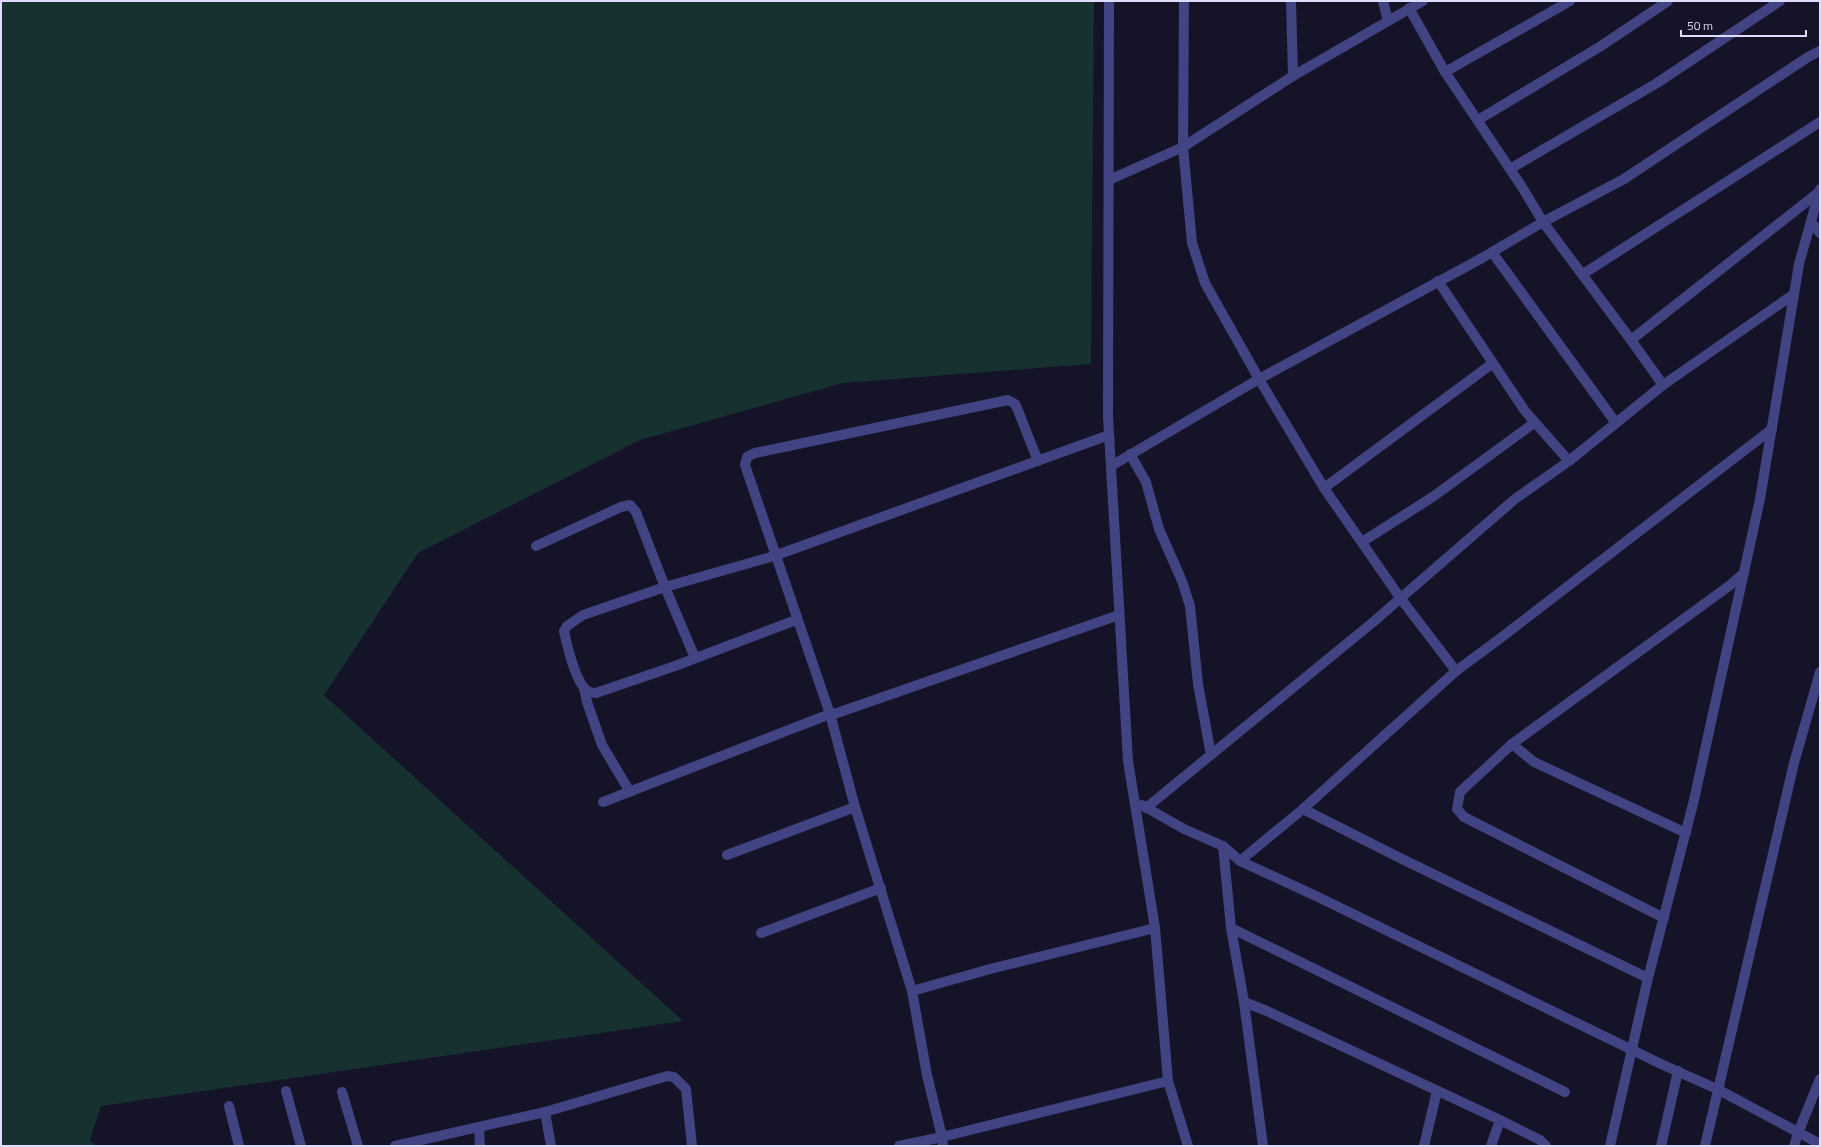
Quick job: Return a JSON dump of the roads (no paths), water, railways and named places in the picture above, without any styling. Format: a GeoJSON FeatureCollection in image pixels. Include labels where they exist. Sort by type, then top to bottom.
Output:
{"type":"FeatureCollection","features":[{"type":"Feature","properties":{"kind":"street"},"geometry":{"type":"LineString","coordinates":[[1109,1],[1109,435],[1128,761],[1155,928],[1168,1081],[1188,1146]]}},
{"type":"Feature","properties":{"kind":"street"},"geometry":{"type":"LineString","coordinates":[[1184,1],[1182,147],[1192,243],[1205,283],[1259,379],[1324,488],[1401,599],[1456,671]]}},
{"type":"Feature","properties":{"kind":"street"},"geometry":{"type":"LineString","coordinates":[[1291,1],[1293,76]]}},
{"type":"Feature","properties":{"kind":"street"},"geometry":{"type":"LineString","coordinates":[[1383,1],[1388,21]]}},
{"type":"Feature","properties":{"kind":"street"},"geometry":{"type":"LineString","coordinates":[[1109,180],[1182,147],[1293,76],[1423,1]]}},
{"type":"Feature","properties":{"kind":"street"},"geometry":{"type":"LineString","coordinates":[[1445,72],[1570,1]]}},
{"type":"Feature","properties":{"kind":"street"},"geometry":{"type":"LineString","coordinates":[[1478,120],[1601,46],[1668,1]]}},
{"type":"Feature","properties":{"kind":"street"},"geometry":{"type":"LineString","coordinates":[[1510,169],[1657,83],[1780,1]]}},
{"type":"Feature","properties":{"kind":"street"},"geometry":{"type":"LineString","coordinates":[[1409,8],[1445,72],[1478,120],[1543,222],[1583,274],[1663,385]]}},
{"type":"Feature","properties":{"kind":"street"},"geometry":{"type":"LineString","coordinates":[[1111,466],[1259,379],[1492,252],[1543,222],[1624,179],[1801,61],[1820,51]]}},
{"type":"Feature","properties":{"kind":"street"},"geometry":{"type":"LineString","coordinates":[[1583,274],[1820,122]]}},
{"type":"Feature","properties":{"kind":"street"},"geometry":{"type":"LineString","coordinates":[[1631,340],[1819,191]]}},
{"type":"Feature","properties":{"kind":"street"},"geometry":{"type":"LineString","coordinates":[[1610,1146],[1648,978],[1686,833],[1744,573],[1760,499],[1799,264],[1819,191]]}},
{"type":"Feature","properties":{"kind":"street"},"geometry":{"type":"LineString","coordinates":[[1810,222],[1820,233]]}},
{"type":"Feature","properties":{"kind":"street"},"geometry":{"type":"LineString","coordinates":[[1492,252],[1616,423]]}},
{"type":"Feature","properties":{"kind":"street"},"geometry":{"type":"LineString","coordinates":[[1438,281],[1534,423],[1569,461]]}},
{"type":"Feature","properties":{"kind":"street"},"geometry":{"type":"LineString","coordinates":[[1146,808],[1401,599],[1515,499],[1569,461],[1663,385],[1794,294]]}},
{"type":"Feature","properties":{"kind":"street"},"geometry":{"type":"LineString","coordinates":[[1324,488],[1493,363]]}},
{"type":"Feature","properties":{"kind":"street"},"geometry":{"type":"LineString","coordinates":[[942,1142],[927,1075],[912,991],[855,807],[830,714],[774,556],[745,465],[747,457],[754,453],[1008,400],[1016,404],[1038,461]]}},
{"type":"Feature","properties":{"kind":"street"},"geometry":{"type":"LineString","coordinates":[[1362,542],[1434,496],[1534,423]]}},
{"type":"Feature","properties":{"kind":"street"},"geometry":{"type":"LineString","coordinates":[[1240,861],[1303,810],[1456,671],[1511,631],[1772,429]]}},
{"type":"Feature","properties":{"kind":"street"},"geometry":{"type":"LineString","coordinates":[[630,792],[602,745],[587,702],[584,688],[576,672],[567,644],[564,631],[567,626],[583,615],[665,587],[774,556],[1109,435]]}},
{"type":"Feature","properties":{"kind":"street"},"geometry":{"type":"LineString","coordinates":[[1130,454],[1146,482],[1159,529],[1182,581],[1190,606],[1198,684],[1211,756]]}},
{"type":"Feature","properties":{"kind":"street"},"geometry":{"type":"LineString","coordinates":[[536,546],[621,507],[630,505],[636,512],[665,587],[695,658]]}},
{"type":"Feature","properties":{"kind":"street"},"geometry":{"type":"LineString","coordinates":[[1664,918],[1459,814],[1457,809],[1460,792],[1512,744],[1729,586],[1744,573]]}},
{"type":"Feature","properties":{"kind":"street"},"geometry":{"type":"LineString","coordinates":[[603,802],[830,714],[837,714],[1119,614]]}},
{"type":"Feature","properties":{"kind":"street"},"geometry":{"type":"LineString","coordinates":[[584,688],[590,693],[596,693],[796,620]]}},
{"type":"Feature","properties":{"kind":"street"},"geometry":{"type":"LineString","coordinates":[[1706,1146],[1720,1090],[1764,887],[1794,763],[1820,672]]}},
{"type":"Feature","properties":{"kind":"street"},"geometry":{"type":"LineString","coordinates":[[1512,744],[1534,762],[1686,833]]}},
{"type":"Feature","properties":{"kind":"street"},"geometry":{"type":"LineString","coordinates":[[1134,800],[1184,830],[1223,846],[1240,861],[1720,1090],[1820,1144]]}},
{"type":"Feature","properties":{"kind":"street"},"geometry":{"type":"LineString","coordinates":[[727,855],[855,807]]}},
{"type":"Feature","properties":{"kind":"street"},"geometry":{"type":"LineString","coordinates":[[1303,810],[1648,978]]}},
{"type":"Feature","properties":{"kind":"street"},"geometry":{"type":"LineString","coordinates":[[1223,846],[1231,928],[1244,1002],[1263,1146]]}},
{"type":"Feature","properties":{"kind":"street"},"geometry":{"type":"LineString","coordinates":[[761,933],[881,888]]}},
{"type":"Feature","properties":{"kind":"street"},"geometry":{"type":"LineString","coordinates":[[912,991],[990,969],[1155,928]]}},
{"type":"Feature","properties":{"kind":"street"},"geometry":{"type":"LineString","coordinates":[[1231,928],[1565,1092]]}},
{"type":"Feature","properties":{"kind":"street"},"geometry":{"type":"LineString","coordinates":[[1244,1002],[1267,1011],[1500,1120],[1540,1140],[1546,1146]]}},
{"type":"Feature","properties":{"kind":"street"},"geometry":{"type":"LineString","coordinates":[[1661,1146],[1678,1071]]}},
{"type":"Feature","properties":{"kind":"street"},"geometry":{"type":"LineString","coordinates":[[395,1146],[545,1112],[667,1076],[674,1077],[686,1089],[689,1100],[692,1146]]}},
{"type":"Feature","properties":{"kind":"street"},"geometry":{"type":"LineString","coordinates":[[1794,1146],[1820,1079]]}},
{"type":"Feature","properties":{"kind":"street"},"geometry":{"type":"LineString","coordinates":[[899,1146],[942,1142],[1168,1081]]}},
{"type":"Feature","properties":{"kind":"street"},"geometry":{"type":"LineString","coordinates":[[286,1091],[301,1146]]}},
{"type":"Feature","properties":{"kind":"street"},"geometry":{"type":"LineString","coordinates":[[1424,1146],[1437,1091]]}},
{"type":"Feature","properties":{"kind":"street"},"geometry":{"type":"LineString","coordinates":[[342,1092],[358,1146]]}},
{"type":"Feature","properties":{"kind":"street"},"geometry":{"type":"LineString","coordinates":[[229,1106],[239,1146]]}},
{"type":"Feature","properties":{"kind":"street"},"geometry":{"type":"LineString","coordinates":[[545,1112],[551,1146]]}},
{"type":"Feature","properties":{"kind":"street"},"geometry":{"type":"LineString","coordinates":[[1491,1146],[1500,1120]]}},
{"type":"Feature","properties":{"kind":"street"},"geometry":{"type":"LineString","coordinates":[[479,1127],[480,1146]]}}]}
